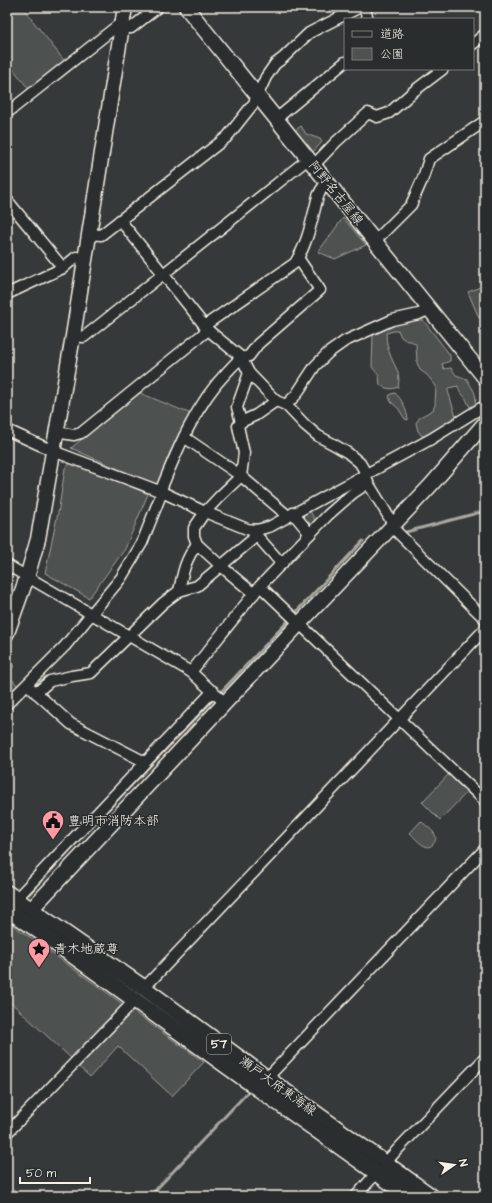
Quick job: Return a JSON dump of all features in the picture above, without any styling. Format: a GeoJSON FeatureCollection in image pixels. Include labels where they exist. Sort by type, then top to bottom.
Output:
{"type":"FeatureCollection","features":[{"type":"Feature","properties":{"kind":"main road","name":"瀬戸大府東海線"},"geometry":{"type":"LineString","coordinates":[[9,905],[26,914],[381,1168],[431,1196]]}},
{"type":"Feature","properties":{"kind":"main road","name":"瀬戸大府東海線"},"geometry":{"type":"LineString","coordinates":[[139,994],[267,1078],[381,1168],[409,1196]]}},
{"type":"Feature","properties":{"kind":"street"},"geometry":{"type":"LineString","coordinates":[[7,633],[27,577],[38,539],[73,336],[125,7]]}},
{"type":"Feature","properties":{"kind":"street"},"geometry":{"type":"LineString","coordinates":[[122,24],[131,28],[158,7]]}},
{"type":"Feature","properties":{"kind":"street","name":"阿野名古屋線"},"geometry":{"type":"LineString","coordinates":[[186,7],[485,378]]}},
{"type":"Feature","properties":{"kind":"street"},"geometry":{"type":"LineString","coordinates":[[89,234],[101,235],[227,137],[254,103],[266,77],[275,64],[284,58],[308,33],[360,7]]}},
{"type":"Feature","properties":{"kind":"street"},"geometry":{"type":"LineString","coordinates":[[364,7],[368,18]]}},
{"type":"Feature","properties":{"kind":"street"},"geometry":{"type":"LineString","coordinates":[[7,113],[122,24]]}},
{"type":"Feature","properties":{"kind":"street"},"geometry":{"type":"LineString","coordinates":[[474,43],[485,34]]}},
{"type":"Feature","properties":{"kind":"street"},"geometry":{"type":"LineString","coordinates":[[276,119],[344,63]]}},
{"type":"Feature","properties":{"kind":"street"},"geometry":{"type":"LineString","coordinates":[[73,336],[84,337],[163,274],[311,162],[368,113],[377,117],[389,113],[414,91],[442,70]]}},
{"type":"Feature","properties":{"kind":"street"},"geometry":{"type":"LineString","coordinates":[[375,241],[411,205],[423,178],[429,159],[485,122]]}},
{"type":"Feature","properties":{"kind":"street"},"geometry":{"type":"LineString","coordinates":[[56,432],[74,435],[81,433],[206,328],[295,263],[308,236],[318,196],[326,182]]}},
{"type":"Feature","properties":{"kind":"street"},"geometry":{"type":"LineString","coordinates":[[7,200],[62,268]]}},
{"type":"Feature","properties":{"kind":"street"},"geometry":{"type":"LineString","coordinates":[[120,220],[206,328],[241,357],[249,374],[276,401],[286,405],[318,436],[348,453],[360,463],[364,470],[366,479],[394,525],[485,619]]}},
{"type":"Feature","properties":{"kind":"street"},"geometry":{"type":"LineString","coordinates":[[7,294],[62,268],[76,257],[85,259]]}},
{"type":"Feature","properties":{"kind":"street"},"geometry":{"type":"LineString","coordinates":[[7,704],[65,646],[122,578],[142,543],[184,436],[217,383],[241,357],[249,356],[258,344],[320,290],[298,258]]}},
{"type":"Feature","properties":{"kind":"street"},"geometry":{"type":"LineString","coordinates":[[286,405],[296,395],[315,366],[345,341],[392,320],[419,314],[430,309]]}},
{"type":"Feature","properties":{"kind":"street"},"geometry":{"type":"LineString","coordinates":[[241,422],[237,407],[249,374]]}},
{"type":"Feature","properties":{"kind":"street"},"geometry":{"type":"LineString","coordinates":[[276,401],[256,416],[241,422],[238,426],[244,452],[241,476],[205,512],[194,528],[194,536],[197,544],[221,566],[257,590],[299,624],[485,801]]}},
{"type":"Feature","properties":{"kind":"street"},"geometry":{"type":"LineString","coordinates":[[7,430],[53,451],[161,492],[247,529],[260,530],[271,526],[290,514],[366,479],[481,408]]}},
{"type":"Feature","properties":{"kind":"street"},"geometry":{"type":"LineString","coordinates":[[26,914],[394,525],[485,423]]}},
{"type":"Feature","properties":{"kind":"street"},"geometry":{"type":"LineString","coordinates":[[184,436],[241,476],[290,514],[310,534]]}},
{"type":"Feature","properties":{"kind":"street"},"geometry":{"type":"LineString","coordinates":[[191,672],[257,590],[333,510],[353,493],[366,479]]}},
{"type":"Feature","properties":{"kind":"street"},"geometry":{"type":"LineString","coordinates":[[255,530],[258,537],[282,564]]}},
{"type":"Feature","properties":{"kind":"street"},"geometry":{"type":"LineString","coordinates":[[36,693],[50,681],[91,673],[163,603],[179,590],[197,586],[253,539],[255,530]]}},
{"type":"Feature","properties":{"kind":"street"},"geometry":{"type":"LineString","coordinates":[[179,590],[183,569],[189,554],[197,544]]}},
{"type":"Feature","properties":{"kind":"street"},"geometry":{"type":"LineString","coordinates":[[7,565],[191,672],[225,703]]}},
{"type":"Feature","properties":{"kind":"street"},"geometry":{"type":"LineString","coordinates":[[7,1133],[485,629]]}},
{"type":"Feature","properties":{"kind":"street"},"geometry":{"type":"LineString","coordinates":[[26,684],[71,724],[145,762]]}},
{"type":"Feature","properties":{"kind":"street"},"geometry":{"type":"LineString","coordinates":[[9,905],[213,691]]}},
{"type":"Feature","properties":{"kind":"street"},"geometry":{"type":"LineString","coordinates":[[80,832],[92,844]]}},
{"type":"Feature","properties":{"kind":"street"},"geometry":{"type":"LineString","coordinates":[[267,1078],[485,849]]}},
{"type":"Feature","properties":{"kind":"street"},"geometry":{"type":"LineString","coordinates":[[356,1196],[485,1058]]}},
{"type":"Feature","properties":{"kind":"green space"},"geometry":{"type":"Polygon","coordinates":[[[7,7],[22,7],[66,63],[31,92],[7,61],[7,7]]]}},
{"type":"Feature","properties":{"kind":"green space"},"geometry":{"type":"Polygon","coordinates":[[[301,126],[306,134],[320,139],[322,142],[312,153],[294,131],[301,126]]]}},
{"type":"Feature","properties":{"kind":"green space"},"geometry":{"type":"Polygon","coordinates":[[[343,218],[366,245],[335,259],[318,252],[343,218]]]}},
{"type":"Feature","properties":{"kind":"green space"},"geometry":{"type":"Polygon","coordinates":[[[485,285],[485,318],[479,318],[468,292],[485,285]]]}},
{"type":"Feature","properties":{"kind":"green space"},"geometry":{"type":"Polygon","coordinates":[[[417,318],[423,320],[450,355],[450,361],[442,364],[444,369],[451,368],[456,375],[467,379],[476,398],[474,407],[470,407],[458,386],[448,388],[456,417],[455,421],[426,436],[422,436],[418,431],[416,423],[420,417],[433,410],[435,405],[436,386],[427,375],[420,370],[417,363],[416,344],[401,337],[398,330],[386,333],[389,351],[398,375],[398,387],[389,389],[380,385],[379,376],[372,367],[373,335],[378,329],[417,318]]]}},
{"type":"Feature","properties":{"kind":"green space"},"geometry":{"type":"Polygon","coordinates":[[[140,393],[191,414],[170,452],[157,486],[71,448],[140,393]]]}},
{"type":"Feature","properties":{"kind":"green space"},"geometry":{"type":"Polygon","coordinates":[[[395,393],[404,405],[408,420],[405,419],[398,408],[391,402],[389,396],[395,393]]]}},
{"type":"Feature","properties":{"kind":"green space"},"geometry":{"type":"Polygon","coordinates":[[[72,462],[148,494],[125,549],[89,598],[45,573],[59,508],[65,468],[72,462]]]}},
{"type":"Feature","properties":{"kind":"green space"},"geometry":{"type":"Polygon","coordinates":[[[308,508],[317,523],[310,531],[296,515],[308,508]]]}},
{"type":"Feature","properties":{"kind":"green space"},"geometry":{"type":"Polygon","coordinates":[[[7,659],[14,665],[9,676],[19,687],[7,699],[7,659]]]}},
{"type":"Feature","properties":{"kind":"green space"},"geometry":{"type":"Polygon","coordinates":[[[450,773],[468,791],[440,820],[422,802],[450,773]]]}},
{"type":"Feature","properties":{"kind":"green space"},"geometry":{"type":"Polygon","coordinates":[[[421,821],[433,831],[436,836],[434,843],[428,847],[421,844],[410,833],[421,821]]]}},
{"type":"Feature","properties":{"kind":"green space"},"geometry":{"type":"Polygon","coordinates":[[[7,921],[124,1005],[73,1060],[7,999],[7,921]]]}},
{"type":"Feature","properties":{"kind":"green space"},"geometry":{"type":"Polygon","coordinates":[[[131,1010],[204,1062],[172,1096],[118,1046],[90,1077],[77,1065],[131,1010]]]}},
{"type":"Feature","properties":{"kind":"waterway"},"geometry":{"type":"LineString","coordinates":[[140,13],[148,7]]}},
{"type":"Feature","properties":{"kind":"waterway"},"geometry":{"type":"LineString","coordinates":[[58,79],[89,54]]}},
{"type":"Feature","properties":{"kind":"waterway"},"geometry":{"type":"LineString","coordinates":[[406,532],[485,511]]}},
{"type":"Feature","properties":{"kind":"waterway"},"geometry":{"type":"LineString","coordinates":[[296,612],[363,541]]}},
{"type":"Feature","properties":{"kind":"waterway"},"geometry":{"type":"LineString","coordinates":[[220,693],[289,620]]}},
{"type":"Feature","properties":{"kind":"waterway"},"geometry":{"type":"LineString","coordinates":[[96,822],[215,698]]}},
{"type":"Feature","properties":{"kind":"waterway"},"geometry":{"type":"LineString","coordinates":[[29,894],[77,842]]}},
{"type":"Feature","properties":{"kind":"waterway"},"geometry":{"type":"LineString","coordinates":[[150,1196],[247,1093]]}},
{"type":"Feature","properties":{"kind":"place","name":"豊明市消防本部"},"geometry":{"type":"Point","coordinates":[53,840]}},
{"type":"Feature","properties":{"kind":"place","name":"青木地蔵尊"},"geometry":{"type":"Point","coordinates":[39,968]}}]}
